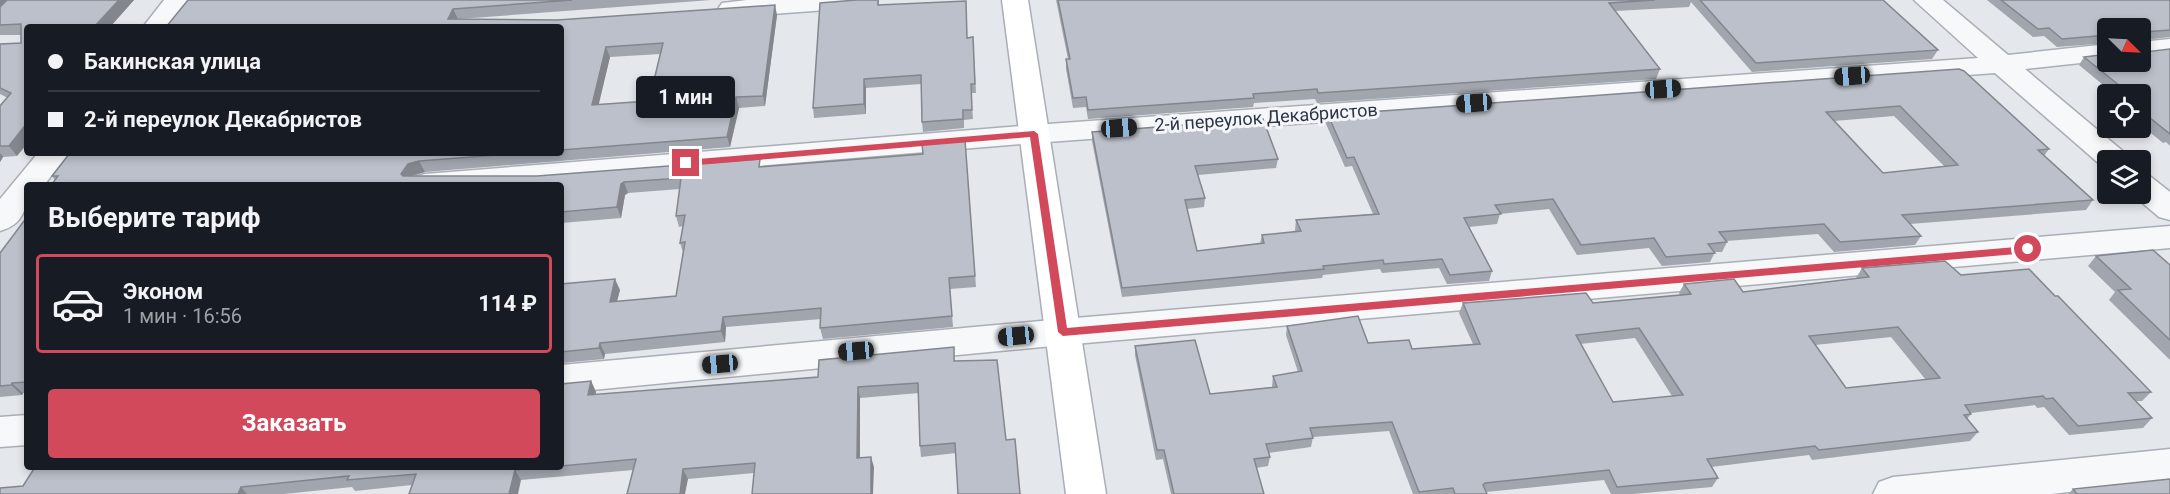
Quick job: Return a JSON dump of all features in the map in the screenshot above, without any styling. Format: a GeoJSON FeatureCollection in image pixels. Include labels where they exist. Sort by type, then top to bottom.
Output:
{"type":"FeatureCollection","features":[{"type":"Feature","properties":{"kind":"street"},"geometry":{"type":"LineString","coordinates":[[158,24],[177,0]]}},
{"type":"Feature","properties":{"kind":"street"},"geometry":{"type":"LineString","coordinates":[[702,11],[855,0]]}},
{"type":"Feature","properties":{"kind":"street"},"geometry":{"type":"LineString","coordinates":[[1015,0],[1086,494]]}},
{"type":"Feature","properties":{"kind":"street"},"geometry":{"type":"LineString","coordinates":[[1927,0],[2102,150]]}},
{"type":"Feature","properties":{"kind":"street"},"geometry":{"type":"LineString","coordinates":[[2151,49],[2170,47]]}},
{"type":"Feature","properties":{"kind":"street","name":"2-й переулок Декабристов"},"geometry":{"type":"LineString","coordinates":[[449,182],[1034,134],[1958,68],[2097,53]]}},
{"type":"Feature","properties":{"kind":"street"},"geometry":{"type":"LineString","coordinates":[[31,182],[52,156]]}},
{"type":"Feature","properties":{"kind":"street"},"geometry":{"type":"LineString","coordinates":[[0,220],[24,191]]}},
{"type":"Feature","properties":{"kind":"street"},"geometry":{"type":"LineString","coordinates":[[2151,193],[2170,209]]}},
{"type":"Feature","properties":{"kind":"street"},"geometry":{"type":"LineString","coordinates":[[0,220],[24,218]]}},
{"type":"Feature","properties":{"kind":"street"},"geometry":{"type":"LineString","coordinates":[[564,379],[1063,332],[2170,237]]}},
{"type":"Feature","properties":{"kind":"street"},"geometry":{"type":"LineString","coordinates":[[0,432],[24,430]]}},
{"type":"Feature","properties":{"kind":"street"},"geometry":{"type":"LineString","coordinates":[[1893,494],[2170,465]]}},
{"type":"Feature","properties":{"kind":"building"},"geometry":{"type":"Polygon","coordinates":[[[7,0],[119,0],[97,24],[24,24],[24,127],[9,146],[0,146],[0,106],[11,93],[0,88],[0,44],[21,43],[21,24],[0,25],[0,7],[7,0]]]}},
{"type":"Feature","properties":{"kind":"building"},"geometry":{"type":"Polygon","coordinates":[[[188,0],[572,0],[453,9],[448,19],[557,20],[775,5],[763,96],[736,97],[727,137],[564,150],[564,24],[168,24],[188,0]],[[663,43],[606,47],[592,105],[649,101],[663,43]]]}},
{"type":"Feature","properties":{"kind":"building"},"geometry":{"type":"Polygon","coordinates":[[[878,0],[878,5],[966,1],[967,38],[973,37],[975,84],[971,84],[972,110],[963,110],[963,119],[922,122],[921,75],[864,79],[864,104],[813,108],[820,3],[878,0]]]}},
{"type":"Feature","properties":{"kind":"building"},"geometry":{"type":"Polygon","coordinates":[[[1058,0],[1655,0],[1609,3],[1660,69],[1318,93],[1317,89],[1253,94],[1254,98],[1088,110],[1086,97],[1073,98],[1066,59],[1070,59],[1058,0]]]}},
{"type":"Feature","properties":{"kind":"building"},"geometry":{"type":"Polygon","coordinates":[[[1700,0],[1883,0],[1938,50],[1756,63],[1700,0]]]}},
{"type":"Feature","properties":{"kind":"building"},"geometry":{"type":"Polygon","coordinates":[[[2001,0],[2170,0],[2170,30],[2151,31],[2151,18],[2097,18],[2097,36],[2062,39],[2049,28],[2038,29],[2001,0]]]}},
{"type":"Feature","properties":{"kind":"building"},"geometry":{"type":"Polygon","coordinates":[[[2170,49],[2170,134],[2151,119],[2151,84],[2118,84],[2103,72],[2151,72],[2151,51],[2170,49]]]}},
{"type":"Feature","properties":{"kind":"building"},"geometry":{"type":"Polygon","coordinates":[[[2097,55],[2097,67],[2084,57],[2097,55]]]}},
{"type":"Feature","properties":{"kind":"building"},"geometry":{"type":"Polygon","coordinates":[[[1959,69],[1964,71],[2049,149],[2038,150],[2093,200],[1902,215],[1921,236],[1840,242],[1824,224],[1719,232],[1727,242],[1708,244],[1715,253],[1666,257],[1654,238],[1581,245],[1553,199],[1495,205],[1501,214],[1464,218],[1492,271],[1450,275],[1442,259],[1384,264],[1383,260],[1323,266],[1324,269],[1122,288],[1092,132],[1263,119],[1278,159],[1195,166],[1205,198],[1185,200],[1197,251],[1264,243],[1262,235],[1301,231],[1296,220],[1379,214],[1354,157],[1347,158],[1328,115],[1959,69]],[[1900,106],[1826,112],[1883,173],[1958,165],[1900,106]]]}},
{"type":"Feature","properties":{"kind":"building"},"geometry":{"type":"Polygon","coordinates":[[[965,140],[975,276],[949,278],[952,316],[820,328],[821,308],[723,317],[721,331],[600,343],[599,348],[564,352],[564,284],[615,279],[610,302],[676,296],[685,242],[680,243],[685,215],[676,216],[681,178],[624,182],[621,184],[617,207],[564,212],[564,182],[54,182],[58,176],[52,176],[68,156],[483,156],[419,161],[408,164],[401,174],[403,176],[537,176],[760,159],[759,167],[923,154],[922,144],[965,140]]]}},
{"type":"Feature","properties":{"kind":"building"},"geometry":{"type":"Polygon","coordinates":[[[24,221],[24,382],[0,386],[0,253],[24,221]]]}},
{"type":"Feature","properties":{"kind":"building"},"geometry":{"type":"Polygon","coordinates":[[[2153,250],[2170,265],[2170,340],[2118,290],[2131,289],[2096,256],[2153,250]]]}},
{"type":"Feature","properties":{"kind":"building"},"geometry":{"type":"Polygon","coordinates":[[[1945,261],[1961,275],[2029,269],[2151,392],[2128,393],[2152,418],[2078,426],[2053,398],[2046,399],[2043,396],[1965,405],[1971,414],[1964,415],[1978,432],[1819,450],[1815,446],[1707,459],[1718,478],[1617,487],[1609,470],[1485,483],[1483,485],[1487,494],[1455,494],[1453,488],[1419,492],[1392,422],[1310,428],[1313,438],[1266,444],[1270,457],[1254,459],[1264,494],[1174,494],[1164,450],[1157,450],[1135,346],[1195,340],[1210,394],[1277,387],[1273,376],[1302,371],[1287,326],[1358,316],[1368,343],[1409,340],[1412,349],[1480,344],[1463,303],[1586,293],[1593,303],[1691,294],[1684,284],[1734,279],[1743,292],[1869,277],[1862,268],[1945,261]],[[1898,327],[1809,336],[1846,388],[1940,378],[1898,327]],[[1639,328],[1576,335],[1613,402],[1683,395],[1639,328]]]}},
{"type":"Feature","properties":{"kind":"building"},"geometry":{"type":"Polygon","coordinates":[[[954,347],[954,361],[997,360],[1006,440],[1015,439],[1020,494],[958,494],[955,443],[920,446],[918,383],[858,387],[857,458],[871,457],[871,494],[752,494],[755,463],[683,469],[680,494],[627,494],[636,459],[564,466],[564,384],[591,381],[588,395],[818,377],[819,360],[954,347]]]}},
{"type":"Feature","properties":{"kind":"building"},"geometry":{"type":"Polygon","coordinates":[[[33,470],[515,470],[509,494],[409,494],[416,474],[347,480],[349,476],[241,487],[238,494],[0,494],[0,488],[23,486],[33,470]]]}},
{"type":"Feature","properties":{"kind":"building"},"geometry":{"type":"Polygon","coordinates":[[[2170,479],[2170,494],[2077,494],[2073,489],[2170,479]]]}},
{"type":"Feature","properties":{"kind":"route"},"geometry":{"type":"LineString","coordinates":[[686,163],[1034,134],[1063,332],[2028,249]]}}]}
